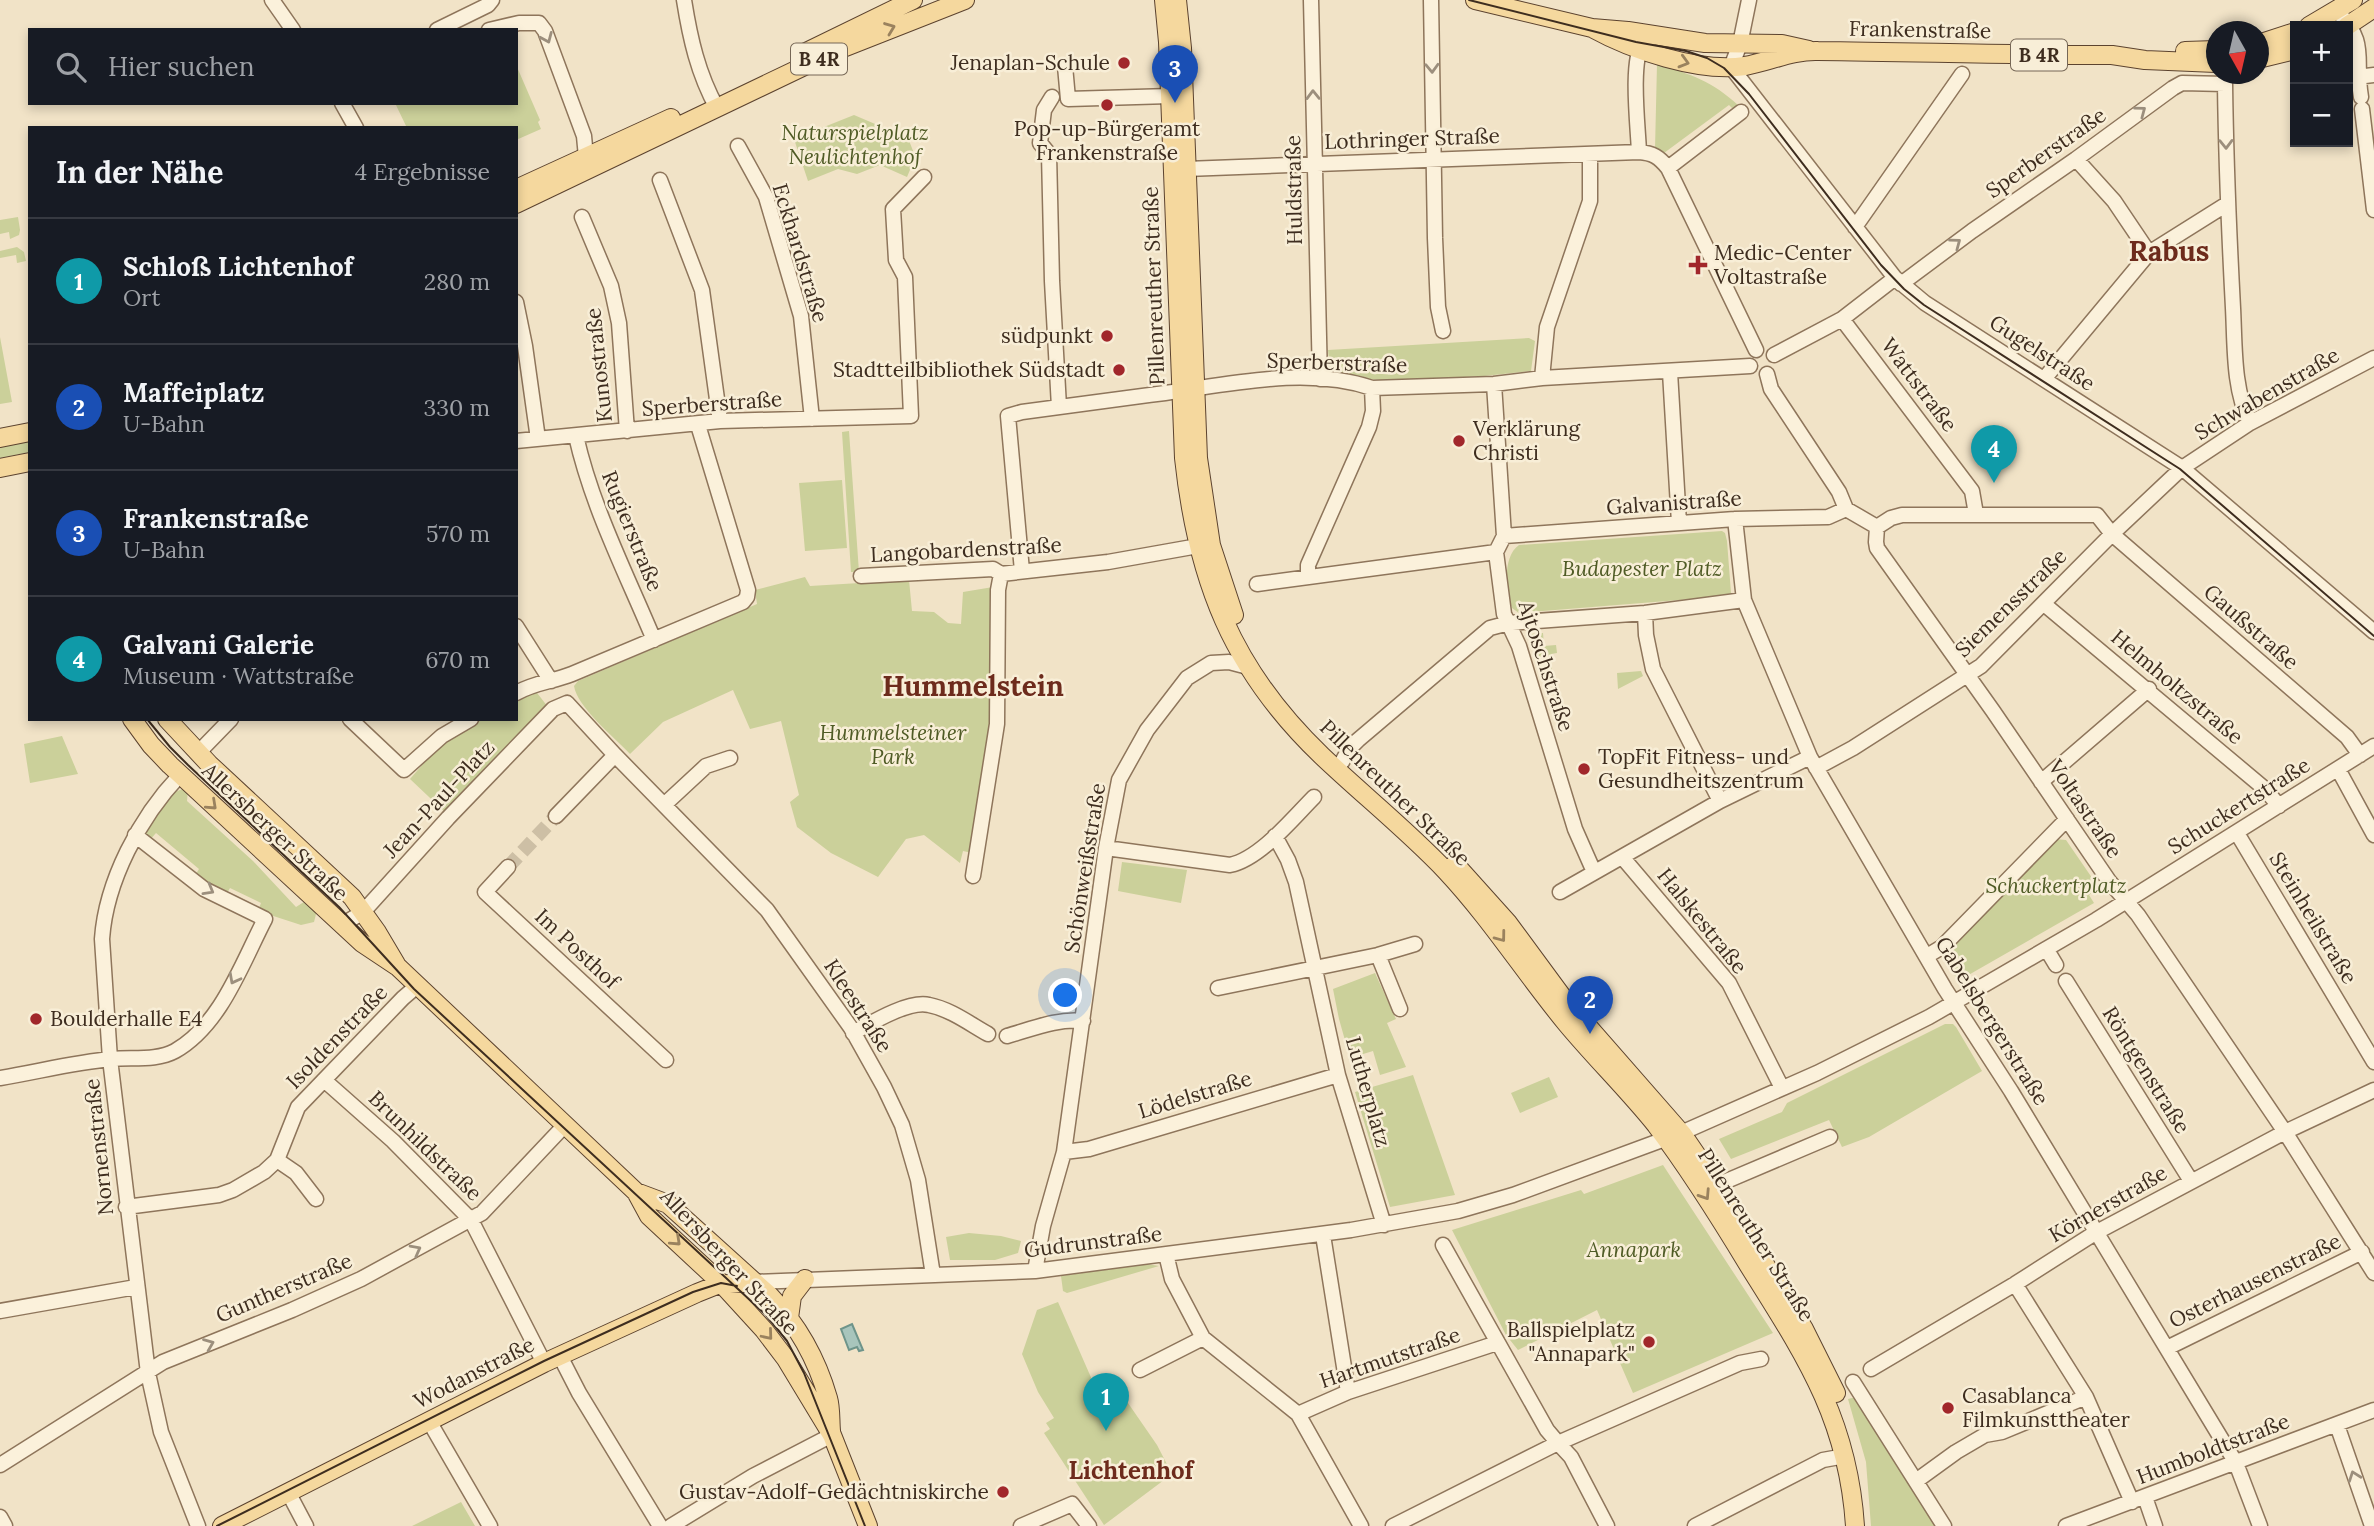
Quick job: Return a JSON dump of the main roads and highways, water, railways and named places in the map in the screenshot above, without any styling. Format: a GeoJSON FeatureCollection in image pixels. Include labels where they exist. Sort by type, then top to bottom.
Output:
{"type":"FeatureCollection","features":[{"type":"Feature","properties":{"kind":"main road","name":"B 4R"},"geometry":{"type":"LineString","coordinates":[[518,204],[913,0]]}},
{"type":"Feature","properties":{"kind":"main road","name":"B 4R"},"geometry":{"type":"LineString","coordinates":[[518,188],[863,39],[965,0]]}},
{"type":"Feature","properties":{"kind":"main road","name":"Pillenreuther Straße"},"geometry":{"type":"LineString","coordinates":[[1164,0],[1187,389],[1213,555],[1228,601],[1244,637],[1270,681],[1296,715],[1342,762],[1474,883],[1674,1136],[1717,1185],[1804,1329],[1828,1375],[1844,1417],[1855,1460],[1864,1526]]}},
{"type":"Feature","properties":{"kind":"main road","name":"Pillenreuther Straße"},"geometry":{"type":"LineString","coordinates":[[1177,0],[1182,48],[1186,169],[1186,479],[1205,575],[1220,612],[1248,667],[1281,712],[1309,744],[1415,841],[1465,893],[1567,1024],[1636,1102],[1674,1136],[1714,1209],[1808,1363],[1829,1407],[1845,1457],[1855,1526]]}},
{"type":"Feature","properties":{"kind":"main road","name":"Frankenstraße"},"geometry":{"type":"LineString","coordinates":[[1475,0],[1592,28],[1624,44],[1644,41],[1791,44],[1811,51]]}},
{"type":"Feature","properties":{"kind":"main road"},"geometry":{"type":"LineString","coordinates":[[2343,21],[2353,0]]}},
{"type":"Feature","properties":{"kind":"main road"},"geometry":{"type":"LineString","coordinates":[[2345,21],[2374,8]]}},
{"type":"Feature","properties":{"kind":"main road"},"geometry":{"type":"LineString","coordinates":[[2269,41],[2290,35]]}},
{"type":"Feature","properties":{"kind":"main road","name":"Frankenstraße"},"geometry":{"type":"LineString","coordinates":[[1644,41],[1696,65],[1731,67],[1811,51],[2112,55],[2143,51],[2206,50]]}},
{"type":"Feature","properties":{"kind":"main road"},"geometry":{"type":"LineString","coordinates":[[2269,56],[2290,51]]}},
{"type":"Feature","properties":{"kind":"main road","name":"Frankenstraße"},"geometry":{"type":"LineString","coordinates":[[2112,55],[2144,60],[2206,63]]}},
{"type":"Feature","properties":{"kind":"main road"},"geometry":{"type":"LineString","coordinates":[[0,438],[28,432]]}},
{"type":"Feature","properties":{"kind":"main road"},"geometry":{"type":"LineString","coordinates":[[0,468],[28,462]]}},
{"type":"Feature","properties":{"kind":"main road","name":"Allersberger Straße"},"geometry":{"type":"LineString","coordinates":[[133,721],[151,745],[180,775],[362,943],[398,967],[636,1192],[649,1216],[722,1284],[779,1349],[832,1435],[868,1526]]}},
{"type":"Feature","properties":{"kind":"main road","name":"Allersberger Straße"},"geometry":{"type":"LineString","coordinates":[[169,721],[198,753],[340,885],[363,912],[398,967]]}},
{"type":"Feature","properties":{"kind":"main road","name":"Allersberger Straße"},"geometry":{"type":"LineString","coordinates":[[636,1192],[668,1204],[754,1282],[789,1318],[810,1353],[822,1383],[828,1400],[832,1435]]}},
{"type":"Feature","properties":{"kind":"main road"},"geometry":{"type":"LineString","coordinates":[[789,1318],[792,1296],[805,1279]]}},
{"type":"Feature","properties":{"kind":"main road","name":"Wodanstraße"},"geometry":{"type":"LineString","coordinates":[[222,1526],[552,1359],[697,1293],[722,1284],[754,1282]]}},
{"type":"Feature","properties":{"kind":"water"},"geometry":{"type":"Polygon","coordinates":[[[852,1324],[863,1350],[859,1351],[857,1347],[849,1350],[841,1329],[852,1324]]]}},
{"type":"Feature","properties":{"kind":"tunnel"},"geometry":{"type":"LineString","coordinates":[[508,867],[556,816]]}},
{"type":"Feature","properties":{"kind":"tram line"},"geometry":{"type":"LineString","coordinates":[[1469,0],[1636,42],[1686,51],[1707,58],[1724,68],[1749,94],[1881,265],[1904,289],[1924,305],[2180,469],[2374,636]]}},
{"type":"Feature","properties":{"kind":"tram line"},"geometry":{"type":"LineString","coordinates":[[149,721],[188,765],[339,907],[414,989],[766,1315],[787,1341],[804,1373],[865,1526]]}},
{"type":"Feature","properties":{"kind":"tram line"},"geometry":{"type":"LineString","coordinates":[[217,1526],[544,1361],[693,1292],[721,1283],[737,1286]]}},
{"type":"Feature","properties":{"kind":"place","name":"Jenaplan-Schule"},"geometry":{"type":"Point","coordinates":[1124,63]}},
{"type":"Feature","properties":{"kind":"place","name":"Frankenstraße"},"geometry":{"type":"Point","coordinates":[1175,103]}},
{"type":"Feature","properties":{"kind":"place","name":"Pop-up-Bürgeramt Frankenstraße"},"geometry":{"type":"Point","coordinates":[1107,105]}},
{"type":"Feature","properties":{"kind":"place","name":"Medic-Center Voltastraße"},"geometry":{"type":"Point","coordinates":[1698,265]}},
{"type":"Feature","properties":{"kind":"place","name":"südpunkt"},"geometry":{"type":"Point","coordinates":[1107,336]}},
{"type":"Feature","properties":{"kind":"place","name":"Stadtteilbibliothek Südstadt"},"geometry":{"type":"Point","coordinates":[1119,370]}},
{"type":"Feature","properties":{"kind":"place","name":"Verklärung Christi"},"geometry":{"type":"Point","coordinates":[1459,441]}},
{"type":"Feature","properties":{"kind":"place","name":"Galvani Galerie"},"geometry":{"type":"Point","coordinates":[1994,483]}},
{"type":"Feature","properties":{"kind":"place","name":"TopFit Fitness- und Gesundheitszentrum"},"geometry":{"type":"Point","coordinates":[1584,769]}},
{"type":"Feature","properties":{"kind":"place","name":"Boulderhalle E4"},"geometry":{"type":"Point","coordinates":[36,1019]}},
{"type":"Feature","properties":{"kind":"place","name":"Maffeiplatz"},"geometry":{"type":"Point","coordinates":[1590,1034]}},
{"type":"Feature","properties":{"kind":"place","name":"Ballspielplatz \"Annapark\""},"geometry":{"type":"Point","coordinates":[1649,1342]}},
{"type":"Feature","properties":{"kind":"place","name":"Casablanca Filmkunsttheater"},"geometry":{"type":"Point","coordinates":[1948,1408]}},
{"type":"Feature","properties":{"kind":"place","name":"Schloß Lichtenhof"},"geometry":{"type":"Point","coordinates":[1106,1431]}},
{"type":"Feature","properties":{"kind":"place","name":"Gustav-Adolf-Gedächtniskirche"},"geometry":{"type":"Point","coordinates":[1003,1492]}},
{"type":"Feature","properties":{"kind":"district","name":"Rabus"},"geometry":{"type":"Point","coordinates":[2169,251]}},
{"type":"Feature","properties":{"kind":"district","name":"Hummelstein"},"geometry":{"type":"Point","coordinates":[973,686]}},
{"type":"Feature","properties":{"kind":"district","name":"Lichtenhof"},"geometry":{"type":"Point","coordinates":[1131,1471]}},
{"type":"Feature","properties":{"kind":"park label","name":"Naturspielplatz Neulichtenhof"},"geometry":{"type":"Point","coordinates":[855,145]}},
{"type":"Feature","properties":{"kind":"park label","name":"Budapester Platz"},"geometry":{"type":"Point","coordinates":[1642,569]}},
{"type":"Feature","properties":{"kind":"park label","name":"Hummelsteiner Park"},"geometry":{"type":"Point","coordinates":[893,745]}},
{"type":"Feature","properties":{"kind":"park label","name":"Schuckertplatz"},"geometry":{"type":"Point","coordinates":[2056,886]}},
{"type":"Feature","properties":{"kind":"park label","name":"Annapark"},"geometry":{"type":"Point","coordinates":[1634,1250]}}]}
